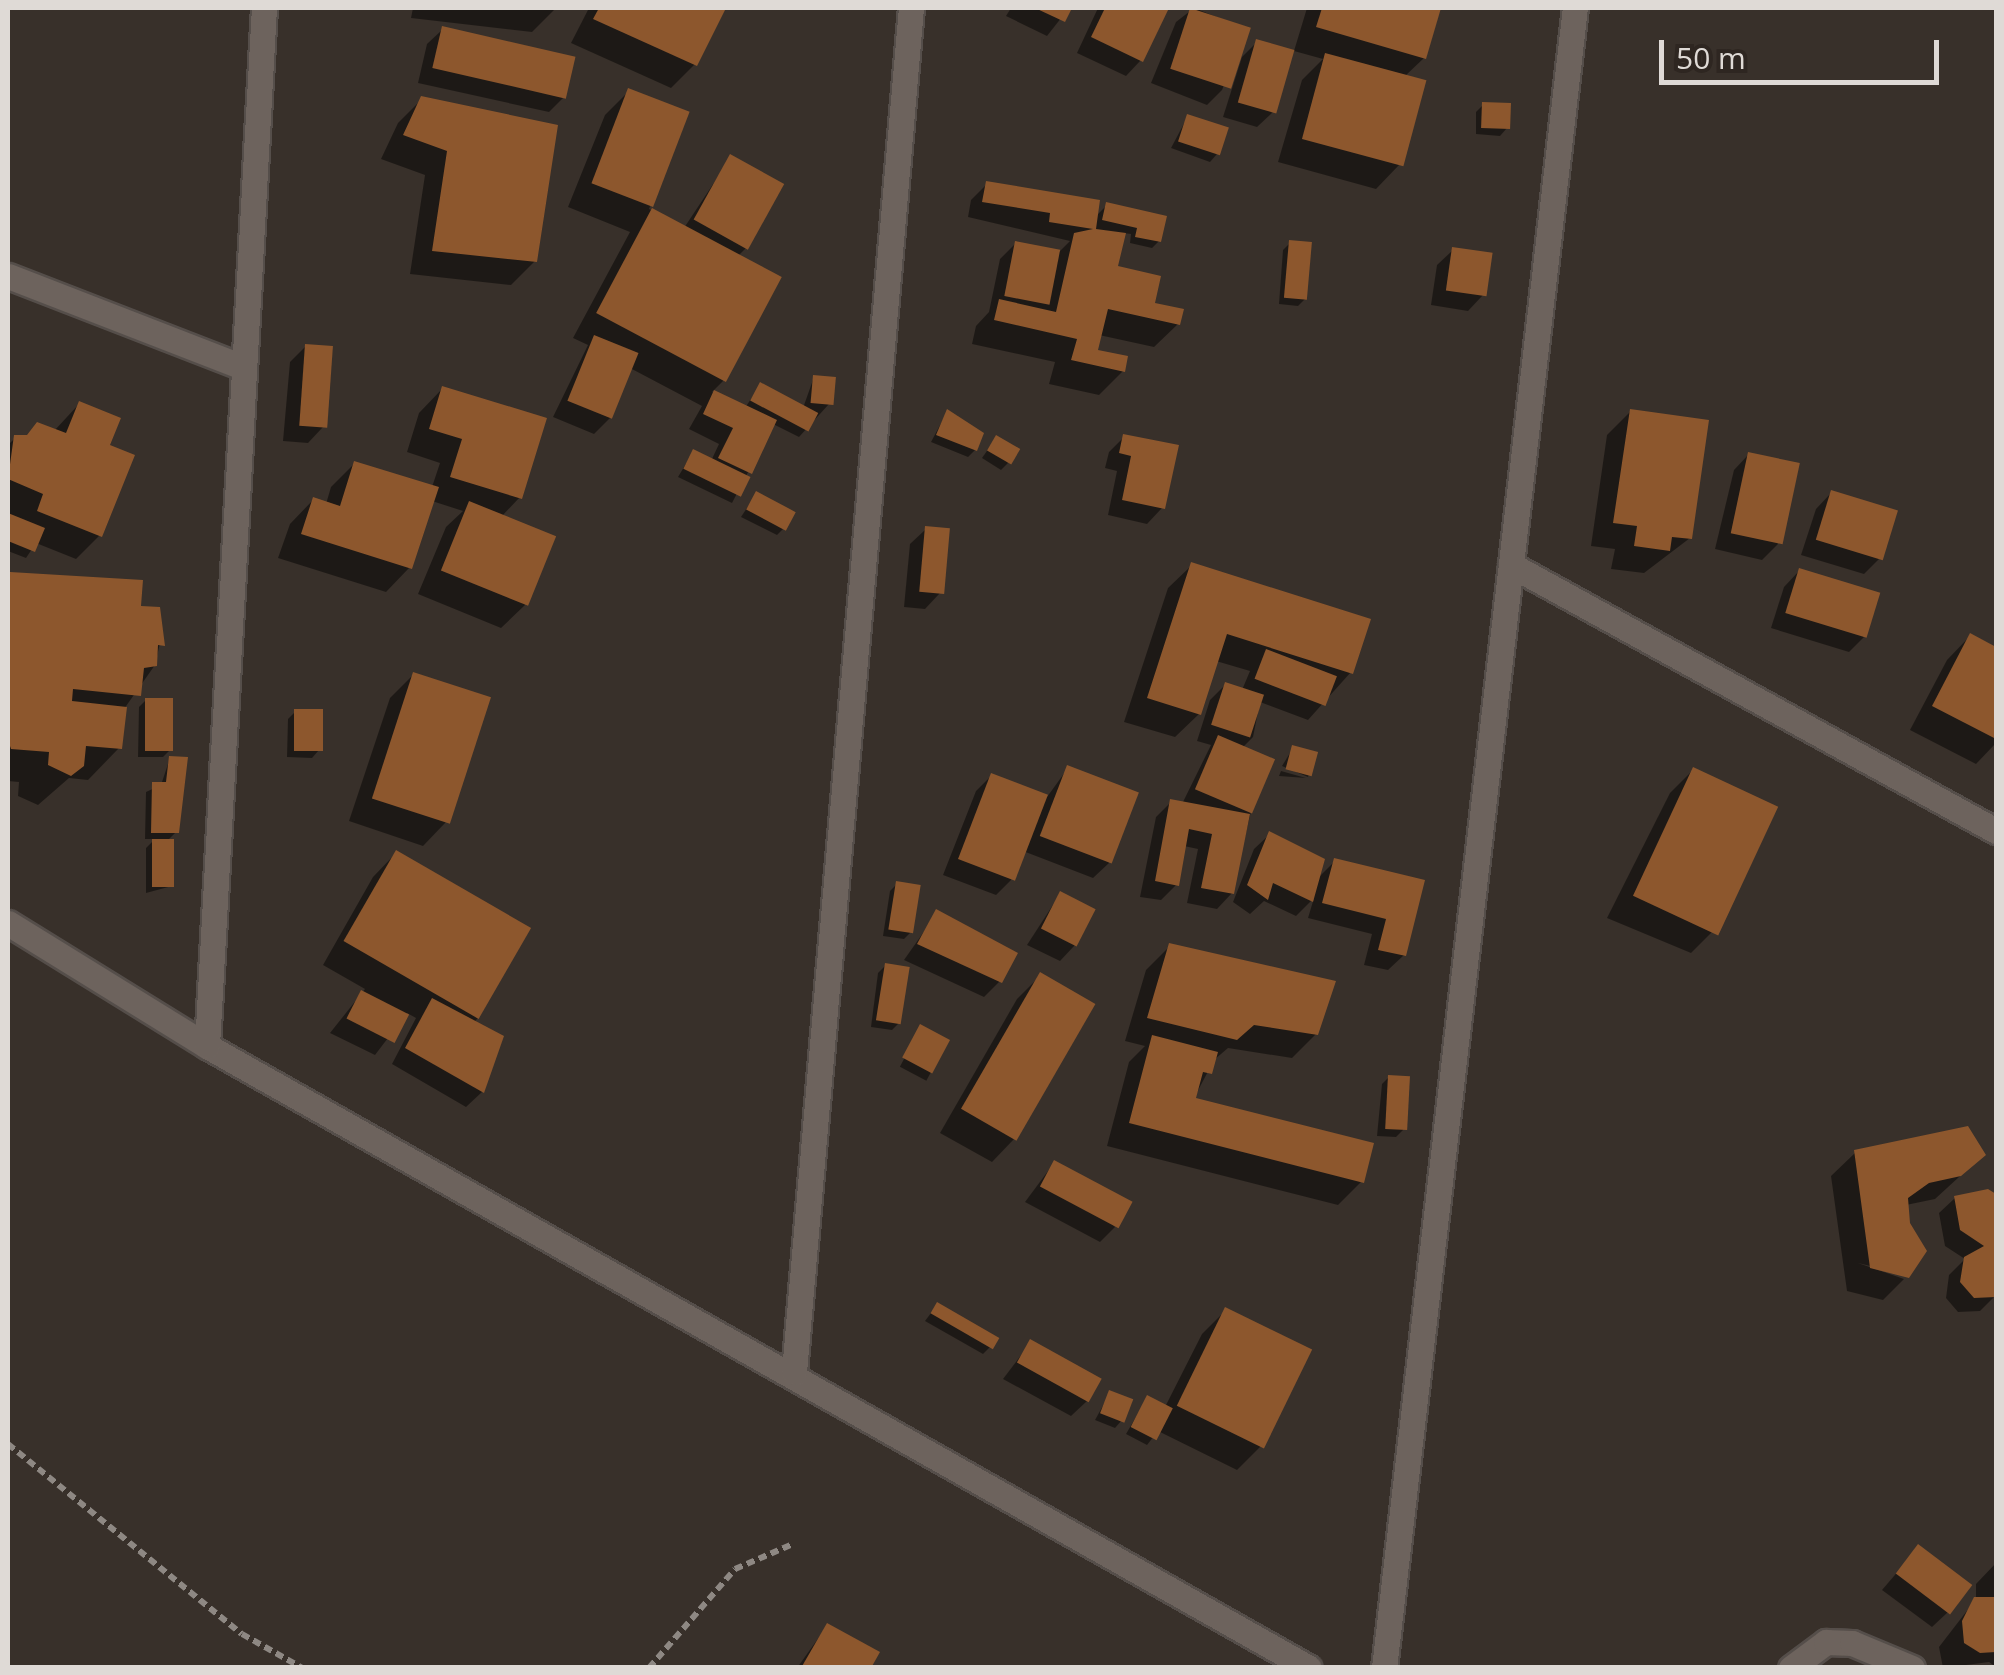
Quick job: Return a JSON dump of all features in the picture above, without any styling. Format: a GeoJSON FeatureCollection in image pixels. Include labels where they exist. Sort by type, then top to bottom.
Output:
{"type":"FeatureCollection","features":[{"type":"Feature","properties":{"kind":"street"},"geometry":{"type":"LineString","coordinates":[[207,1046],[264,8]]}},
{"type":"Feature","properties":{"kind":"street"},"geometry":{"type":"LineString","coordinates":[[794,1372],[911,8]]}},
{"type":"Feature","properties":{"kind":"street"},"geometry":{"type":"LineString","coordinates":[[1384,1668],[1575,8]]}},
{"type":"Feature","properties":{"kind":"street"},"geometry":{"type":"LineString","coordinates":[[8,276],[243,367]]}},
{"type":"Feature","properties":{"kind":"street"},"geometry":{"type":"LineString","coordinates":[[1511,564],[1996,831]]}},
{"type":"Feature","properties":{"kind":"street"},"geometry":{"type":"LineString","coordinates":[[8,923],[207,1046],[794,1372],[1308,1668]]}},
{"type":"Feature","properties":{"kind":"street"},"geometry":{"type":"LineString","coordinates":[[1791,1668],[1826,1642],[1852,1643],[1912,1668]]}},
{"type":"Feature","properties":{"kind":"path"},"geometry":{"type":"LineString","coordinates":[[8,1444],[242,1634],[302,1668]]}},
{"type":"Feature","properties":{"kind":"path"},"geometry":{"type":"LineString","coordinates":[[649,1668],[735,1569],[792,1544]]}},
{"type":"Feature","properties":{"kind":"building"},"geometry":{"type":"Polygon","coordinates":[[[599,8],[726,8],[697,66],[593,19],[599,8]]]}},
{"type":"Feature","properties":{"kind":"building"},"geometry":{"type":"Polygon","coordinates":[[[1035,8],[1072,8],[1065,22],[1035,8]]]}},
{"type":"Feature","properties":{"kind":"building"},"geometry":{"type":"Polygon","coordinates":[[[1105,8],[1169,8],[1143,62],[1091,37],[1105,8]]]}},
{"type":"Feature","properties":{"kind":"building"},"geometry":{"type":"Polygon","coordinates":[[[1190,8],[1251,28],[1231,89],[1170,69],[1190,8]]]}},
{"type":"Feature","properties":{"kind":"building"},"geometry":{"type":"Polygon","coordinates":[[[1322,8],[1441,8],[1426,59],[1316,27],[1322,8]]]}},
{"type":"Feature","properties":{"kind":"building"},"geometry":{"type":"Polygon","coordinates":[[[442,26],[575,57],[566,99],[432,68],[442,26]]]}},
{"type":"Feature","properties":{"kind":"building"},"geometry":{"type":"Polygon","coordinates":[[[1256,39],[1294,50],[1276,113],[1238,102],[1256,39]]]}},
{"type":"Feature","properties":{"kind":"building"},"geometry":{"type":"Polygon","coordinates":[[[1325,53],[1426,80],[1403,166],[1302,139],[1325,53]]]}},
{"type":"Feature","properties":{"kind":"building"},"geometry":{"type":"Polygon","coordinates":[[[628,88],[690,112],[653,207],[591,183],[628,88]]]}},
{"type":"Feature","properties":{"kind":"building"},"geometry":{"type":"Polygon","coordinates":[[[421,96],[558,125],[537,262],[432,251],[447,151],[403,135],[421,96]]]}},
{"type":"Feature","properties":{"kind":"building"},"geometry":{"type":"Polygon","coordinates":[[[1482,102],[1511,103],[1510,129],[1481,128],[1482,102]]]}},
{"type":"Feature","properties":{"kind":"building"},"geometry":{"type":"Polygon","coordinates":[[[1187,114],[1229,128],[1220,155],[1178,142],[1187,114]]]}},
{"type":"Feature","properties":{"kind":"building"},"geometry":{"type":"Polygon","coordinates":[[[730,154],[784,184],[748,250],[694,220],[730,154]]]}},
{"type":"Feature","properties":{"kind":"building"},"geometry":{"type":"Polygon","coordinates":[[[986,181],[1100,200],[1096,229],[1126,233],[1118,266],[1161,276],[1155,303],[1184,309],[1180,325],[1108,309],[1098,350],[1128,356],[1125,372],[1071,360],[1077,339],[994,320],[999,299],[1056,312],[1074,233],[1093,229],[1049,222],[1050,213],[982,202],[986,181]]]}},
{"type":"Feature","properties":{"kind":"building"},"geometry":{"type":"Polygon","coordinates":[[[1106,202],[1167,216],[1161,242],[1135,237],[1137,228],[1102,220],[1106,202]]]}},
{"type":"Feature","properties":{"kind":"building"},"geometry":{"type":"Polygon","coordinates":[[[652,208],[782,277],[726,382],[596,313],[652,208]]]}},
{"type":"Feature","properties":{"kind":"building"},"geometry":{"type":"Polygon","coordinates":[[[1289,240],[1312,242],[1307,300],[1284,298],[1289,240]]]}},
{"type":"Feature","properties":{"kind":"building"},"geometry":{"type":"Polygon","coordinates":[[[1015,241],[1060,250],[1049,305],[1004,296],[1015,241]]]}},
{"type":"Feature","properties":{"kind":"building"},"geometry":{"type":"Polygon","coordinates":[[[1452,247],[1493,253],[1486,296],[1446,291],[1452,247]]]}},
{"type":"Feature","properties":{"kind":"building"},"geometry":{"type":"Polygon","coordinates":[[[594,335],[639,353],[612,419],[567,401],[594,335]]]}},
{"type":"Feature","properties":{"kind":"building"},"geometry":{"type":"Polygon","coordinates":[[[305,344],[333,346],[327,428],[299,426],[305,344]]]}},
{"type":"Feature","properties":{"kind":"building"},"geometry":{"type":"Polygon","coordinates":[[[813,375],[836,377],[833,405],[811,403],[813,375]]]}},
{"type":"Feature","properties":{"kind":"building"},"geometry":{"type":"Polygon","coordinates":[[[760,382],[818,413],[808,432],[750,401],[760,382]]]}},
{"type":"Feature","properties":{"kind":"building"},"geometry":{"type":"Polygon","coordinates":[[[442,386],[547,418],[522,499],[450,477],[462,439],[429,429],[442,386]]]}},
{"type":"Feature","properties":{"kind":"building"},"geometry":{"type":"Polygon","coordinates":[[[714,390],[777,420],[752,474],[718,458],[733,428],[703,414],[714,390]]]}},
{"type":"Feature","properties":{"kind":"building"},"geometry":{"type":"Polygon","coordinates":[[[79,401],[121,418],[110,445],[135,455],[102,537],[37,511],[43,494],[8,479],[14,435],[27,435],[37,422],[66,433],[79,401]]]}},
{"type":"Feature","properties":{"kind":"building"},"geometry":{"type":"Polygon","coordinates":[[[947,409],[984,433],[977,451],[936,435],[947,409]]]}},
{"type":"Feature","properties":{"kind":"building"},"geometry":{"type":"Polygon","coordinates":[[[1630,409],[1709,420],[1692,539],[1672,537],[1670,551],[1634,546],[1637,526],[1613,523],[1630,409]]]}},
{"type":"Feature","properties":{"kind":"building"},"geometry":{"type":"Polygon","coordinates":[[[1123,434],[1179,445],[1165,509],[1122,500],[1131,456],[1119,453],[1123,434]]]}},
{"type":"Feature","properties":{"kind":"building"},"geometry":{"type":"Polygon","coordinates":[[[996,435],[1020,449],[1011,465],[987,451],[996,435]]]}},
{"type":"Feature","properties":{"kind":"building"},"geometry":{"type":"Polygon","coordinates":[[[693,449],[751,477],[741,497],[683,469],[693,449]]]}},
{"type":"Feature","properties":{"kind":"building"},"geometry":{"type":"Polygon","coordinates":[[[1748,452],[1800,463],[1783,544],[1731,533],[1748,452]]]}},
{"type":"Feature","properties":{"kind":"building"},"geometry":{"type":"Polygon","coordinates":[[[354,461],[439,487],[412,569],[301,534],[313,497],[340,506],[354,461]]]}},
{"type":"Feature","properties":{"kind":"building"},"geometry":{"type":"Polygon","coordinates":[[[1831,490],[1898,510],[1883,560],[1816,540],[1831,490]]]}},
{"type":"Feature","properties":{"kind":"building"},"geometry":{"type":"Polygon","coordinates":[[[756,491],[796,512],[786,531],[746,510],[756,491]]]}},
{"type":"Feature","properties":{"kind":"building"},"geometry":{"type":"Polygon","coordinates":[[[469,501],[556,536],[528,606],[441,571],[469,501]]]}},
{"type":"Feature","properties":{"kind":"building"},"geometry":{"type":"Polygon","coordinates":[[[8,513],[45,528],[35,552],[8,541],[8,513]]]}},
{"type":"Feature","properties":{"kind":"building"},"geometry":{"type":"Polygon","coordinates":[[[925,526],[950,528],[944,594],[919,592],[925,526]]]}},
{"type":"Feature","properties":{"kind":"building"},"geometry":{"type":"Polygon","coordinates":[[[1191,562],[1371,619],[1353,674],[1227,634],[1201,715],[1147,698],[1191,562]]]}},
{"type":"Feature","properties":{"kind":"building"},"geometry":{"type":"Polygon","coordinates":[[[1799,568],[1880,593],[1867,638],[1785,613],[1799,568]]]}},
{"type":"Feature","properties":{"kind":"building"},"geometry":{"type":"Polygon","coordinates":[[[10,572],[143,580],[141,606],[160,607],[165,646],[158,645],[157,666],[144,668],[141,696],[73,689],[72,701],[127,707],[122,749],[86,746],[84,766],[71,776],[48,765],[49,752],[11,749],[8,740],[10,572]]]}},
{"type":"Feature","properties":{"kind":"building"},"geometry":{"type":"Polygon","coordinates":[[[1970,633],[1996,647],[1996,739],[1932,706],[1970,633]]]}},
{"type":"Feature","properties":{"kind":"building"},"geometry":{"type":"Polygon","coordinates":[[[1266,649],[1337,676],[1325,706],[1255,679],[1266,649]]]}},
{"type":"Feature","properties":{"kind":"building"},"geometry":{"type":"Polygon","coordinates":[[[413,672],[491,697],[450,824],[372,798],[413,672]]]}},
{"type":"Feature","properties":{"kind":"building"},"geometry":{"type":"Polygon","coordinates":[[[1225,682],[1264,695],[1250,737],[1211,725],[1225,682]]]}},
{"type":"Feature","properties":{"kind":"building"},"geometry":{"type":"Polygon","coordinates":[[[145,698],[173,698],[173,751],[145,751],[145,698]]]}},
{"type":"Feature","properties":{"kind":"building"},"geometry":{"type":"Polygon","coordinates":[[[294,709],[323,709],[323,751],[294,751],[294,709]]]}},
{"type":"Feature","properties":{"kind":"building"},"geometry":{"type":"Polygon","coordinates":[[[1218,735],[1275,759],[1252,814],[1195,789],[1218,735]]]}},
{"type":"Feature","properties":{"kind":"building"},"geometry":{"type":"Polygon","coordinates":[[[1292,745],[1318,752],[1312,776],[1286,769],[1292,745]]]}},
{"type":"Feature","properties":{"kind":"building"},"geometry":{"type":"Polygon","coordinates":[[[169,756],[188,757],[179,833],[151,833],[152,782],[166,782],[169,756]]]}},
{"type":"Feature","properties":{"kind":"building"},"geometry":{"type":"Polygon","coordinates":[[[1067,765],[1139,793],[1112,864],[1040,836],[1067,765]]]}},
{"type":"Feature","properties":{"kind":"building"},"geometry":{"type":"Polygon","coordinates":[[[1693,767],[1778,807],[1718,935],[1633,896],[1693,767]]]}},
{"type":"Feature","properties":{"kind":"building"},"geometry":{"type":"Polygon","coordinates":[[[991,773],[1048,795],[1015,881],[958,859],[991,773]]]}},
{"type":"Feature","properties":{"kind":"building"},"geometry":{"type":"Polygon","coordinates":[[[1170,799],[1250,814],[1234,894],[1201,888],[1212,834],[1189,829],[1179,886],[1155,881],[1170,799]]]}},
{"type":"Feature","properties":{"kind":"building"},"geometry":{"type":"Polygon","coordinates":[[[1269,831],[1325,859],[1313,902],[1273,883],[1268,900],[1247,885],[1269,831]]]}},
{"type":"Feature","properties":{"kind":"building"},"geometry":{"type":"Polygon","coordinates":[[[152,839],[174,839],[174,887],[152,887],[152,839]]]}},
{"type":"Feature","properties":{"kind":"building"},"geometry":{"type":"Polygon","coordinates":[[[396,850],[531,928],[479,1019],[344,941],[396,850]]]}},
{"type":"Feature","properties":{"kind":"building"},"geometry":{"type":"Polygon","coordinates":[[[1334,858],[1425,880],[1406,956],[1378,950],[1386,919],[1322,903],[1334,858]]]}},
{"type":"Feature","properties":{"kind":"building"},"geometry":{"type":"Polygon","coordinates":[[[896,881],[921,885],[913,933],[888,929],[896,881]]]}},
{"type":"Feature","properties":{"kind":"building"},"geometry":{"type":"Polygon","coordinates":[[[1060,891],[1096,909],[1077,947],[1041,928],[1060,891]]]}},
{"type":"Feature","properties":{"kind":"building"},"geometry":{"type":"Polygon","coordinates":[[[936,909],[1018,953],[1002,983],[917,944],[936,909]]]}},
{"type":"Feature","properties":{"kind":"building"},"geometry":{"type":"Polygon","coordinates":[[[1169,943],[1336,981],[1318,1035],[1254,1025],[1237,1040],[1147,1018],[1169,943]]]}},
{"type":"Feature","properties":{"kind":"building"},"geometry":{"type":"Polygon","coordinates":[[[885,963],[910,967],[901,1024],[876,1020],[885,963]]]}},
{"type":"Feature","properties":{"kind":"building"},"geometry":{"type":"Polygon","coordinates":[[[1040,972],[1095,1004],[1016,1141],[961,1109],[1040,972]]]}},
{"type":"Feature","properties":{"kind":"building"},"geometry":{"type":"Polygon","coordinates":[[[361,990],[409,1015],[395,1043],[346,1019],[361,990]]]}},
{"type":"Feature","properties":{"kind":"building"},"geometry":{"type":"Polygon","coordinates":[[[432,998],[504,1036],[484,1093],[405,1048],[432,998]]]}},
{"type":"Feature","properties":{"kind":"building"},"geometry":{"type":"Polygon","coordinates":[[[920,1024],[950,1040],[932,1074],[902,1058],[920,1024]]]}},
{"type":"Feature","properties":{"kind":"building"},"geometry":{"type":"Polygon","coordinates":[[[1152,1035],[1218,1052],[1212,1074],[1203,1072],[1196,1098],[1374,1143],[1364,1183],[1129,1123],[1152,1035]]]}},
{"type":"Feature","properties":{"kind":"building"},"geometry":{"type":"Polygon","coordinates":[[[1388,1075],[1410,1076],[1407,1130],[1385,1129],[1388,1075]]]}},
{"type":"Feature","properties":{"kind":"building"},"geometry":{"type":"Polygon","coordinates":[[[1968,1126],[1986,1155],[1961,1176],[1929,1183],[1908,1198],[1910,1223],[1927,1251],[1909,1278],[1870,1268],[1854,1150],[1968,1126]]]}},
{"type":"Feature","properties":{"kind":"building"},"geometry":{"type":"Polygon","coordinates":[[[1054,1160],[1133,1202],[1118,1228],[1040,1186],[1054,1160]]]}},
{"type":"Feature","properties":{"kind":"building"},"geometry":{"type":"Polygon","coordinates":[[[1988,1189],[1996,1194],[1996,1297],[1974,1298],[1960,1282],[1964,1257],[1984,1246],[1960,1230],[1954,1196],[1988,1189]]]}},
{"type":"Feature","properties":{"kind":"building"},"geometry":{"type":"Polygon","coordinates":[[[937,1302],[999,1338],[993,1349],[930,1313],[937,1302]]]}},
{"type":"Feature","properties":{"kind":"building"},"geometry":{"type":"Polygon","coordinates":[[[1225,1307],[1312,1350],[1264,1448],[1177,1406],[1225,1307]]]}},
{"type":"Feature","properties":{"kind":"building"},"geometry":{"type":"Polygon","coordinates":[[[1030,1339],[1102,1379],[1089,1402],[1017,1363],[1030,1339]]]}},
{"type":"Feature","properties":{"kind":"building"},"geometry":{"type":"Polygon","coordinates":[[[1109,1390],[1133,1399],[1124,1423],[1100,1413],[1109,1390]]]}},
{"type":"Feature","properties":{"kind":"building"},"geometry":{"type":"Polygon","coordinates":[[[1147,1395],[1173,1408],[1156,1440],[1131,1427],[1147,1395]]]}},
{"type":"Feature","properties":{"kind":"building"},"geometry":{"type":"Polygon","coordinates":[[[1918,1544],[1972,1585],[1950,1614],[1896,1574],[1918,1544]]]}},
{"type":"Feature","properties":{"kind":"building"},"geometry":{"type":"Polygon","coordinates":[[[1974,1597],[1996,1597],[1996,1652],[1980,1653],[1964,1643],[1962,1621],[1974,1597]]]}},
{"type":"Feature","properties":{"kind":"building"},"geometry":{"type":"Polygon","coordinates":[[[827,1623],[880,1652],[871,1668],[801,1668],[827,1623]]]}}]}
